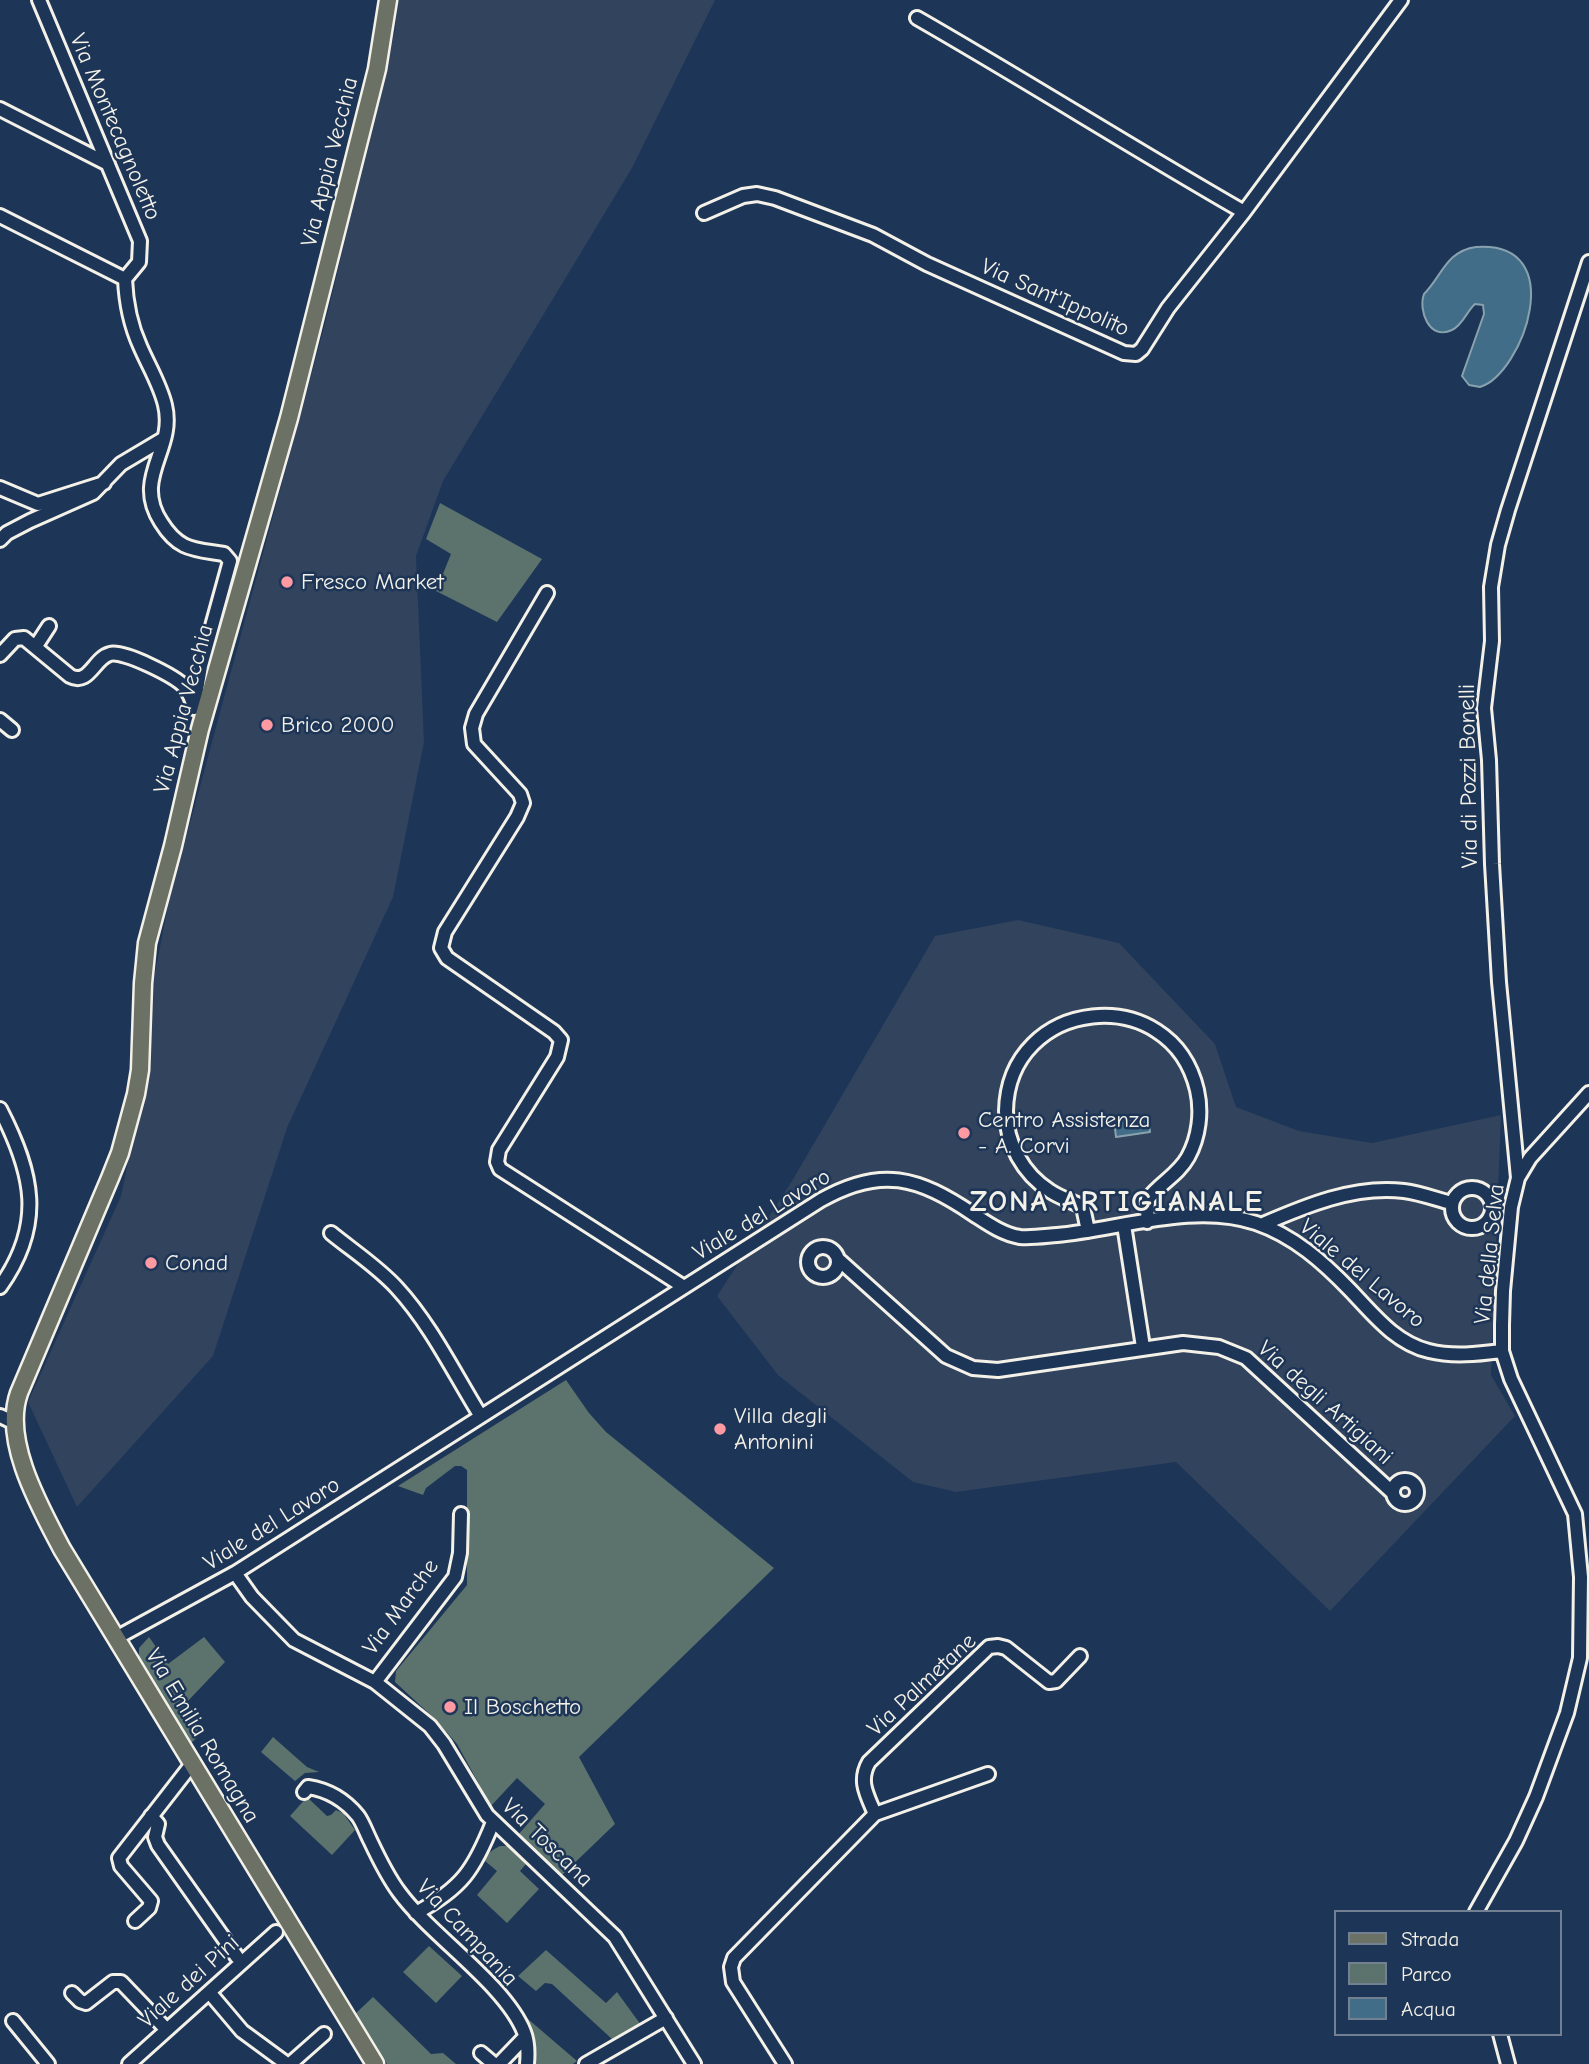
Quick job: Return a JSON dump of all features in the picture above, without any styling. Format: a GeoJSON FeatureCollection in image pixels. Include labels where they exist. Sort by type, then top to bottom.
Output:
{"type":"FeatureCollection","features":[{"type":"Feature","properties":{"kind":"main road","name":"Via Appia Vecchia"},"geometry":{"type":"LineString","coordinates":[[7,1419],[120,1153],[136,1094],[141,1058],[147,943],[200,729],[292,405],[377,69],[388,0]]}},
{"type":"Feature","properties":{"kind":"main road","name":"Via Emilia Romagna"},"geometry":{"type":"LineString","coordinates":[[7,1419],[39,1503],[62,1549],[374,2064]]}},
{"type":"Feature","properties":{"kind":"street","name":"Via Montecagnoletto"},"geometry":{"type":"LineString","coordinates":[[38,0],[140,241],[139,262],[125,279]]}},
{"type":"Feature","properties":{"kind":"street","name":"Via Sant'Ippolito"},"geometry":{"type":"LineString","coordinates":[[704,213],[747,195],[775,198],[873,235],[932,266],[1124,353],[1132,354],[1142,349],[1168,308],[1244,212],[1401,0]]}},
{"type":"Feature","properties":{"kind":"street"},"geometry":{"type":"LineString","coordinates":[[917,18],[1012,72],[1130,147],[1244,212]]}},
{"type":"Feature","properties":{"kind":"street"},"geometry":{"type":"LineString","coordinates":[[0,109],[108,164]]}},
{"type":"Feature","properties":{"kind":"street"},"geometry":{"type":"LineString","coordinates":[[0,216],[125,279],[126,302],[133,328],[166,409],[163,439],[149,486],[150,502],[167,532],[179,544],[196,551],[224,554],[230,564],[201,666],[194,708]]}},
{"type":"Feature","properties":{"kind":"street","name":"Via di Pozzi Bonelli"},"geometry":{"type":"LineString","coordinates":[[1518,1178],[1499,982],[1489,753],[1484,708],[1492,641],[1491,593],[1498,545],[1508,510],[1589,261]]}},
{"type":"Feature","properties":{"kind":"street"},"geometry":{"type":"LineString","coordinates":[[0,540],[23,524],[90,495],[121,464],[163,439]]}},
{"type":"Feature","properties":{"kind":"street"},"geometry":{"type":"LineString","coordinates":[[0,488],[29,502],[42,503],[72,491],[104,483]]}},
{"type":"Feature","properties":{"kind":"street"},"geometry":{"type":"LineString","coordinates":[[547,593],[477,714],[472,728],[475,747],[520,794],[522,806],[444,934],[441,948],[447,958],[554,1032],[561,1040],[559,1054],[499,1150],[498,1166],[684,1287]]}},
{"type":"Feature","properties":{"kind":"street"},"geometry":{"type":"LineString","coordinates":[[36,646],[49,626]]}},
{"type":"Feature","properties":{"kind":"street"},"geometry":{"type":"LineString","coordinates":[[0,655],[18,638],[27,639],[75,679],[84,677],[108,654],[125,655],[178,681],[189,693],[200,729]]}},
{"type":"Feature","properties":{"kind":"street"},"geometry":{"type":"LineString","coordinates":[[0,720],[12,730]]}},
{"type":"Feature","properties":{"kind":"street"},"geometry":{"type":"LineString","coordinates":[[1088,1231],[1083,1207],[1049,1191],[1035,1180],[1023,1165],[1010,1139],[1006,1112],[1013,1076],[1030,1048],[1054,1028],[1089,1016],[1123,1017],[1154,1029],[1182,1055],[1196,1087],[1199,1119],[1194,1141],[1179,1170],[1148,1199],[1147,1222]]}},
{"type":"Feature","properties":{"kind":"street","name":"Via della Selva"},"geometry":{"type":"LineString","coordinates":[[1477,1910],[1516,1842],[1544,1776],[1572,1694],[1579,1664],[1582,1638],[1581,1577],[1573,1509],[1518,1397],[1502,1351],[1503,1291],[1511,1207],[1518,1178],[1530,1158],[1589,1093]]}},
{"type":"Feature","properties":{"kind":"street"},"geometry":{"type":"LineString","coordinates":[[0,1109],[20,1151],[30,1210],[27,1235],[4,1281]]}},
{"type":"Feature","properties":{"kind":"street","name":"Viale del Lavoro"},"geometry":{"type":"LineString","coordinates":[[116,1638],[235,1573],[826,1197],[852,1185],[876,1179],[898,1179],[924,1185],[947,1196],[994,1228],[1013,1235],[1033,1237],[1207,1215],[1261,1224],[1285,1235],[1312,1254],[1382,1323],[1407,1343],[1444,1354],[1502,1351]]}},
{"type":"Feature","properties":{"kind":"street"},"geometry":{"type":"LineString","coordinates":[[1261,1224],[1316,1202],[1377,1191],[1412,1193],[1451,1203]]}},
{"type":"Feature","properties":{"kind":"street"},"geometry":{"type":"LineString","coordinates":[[1124,1225],[1143,1347]]}},
{"type":"Feature","properties":{"kind":"street"},"geometry":{"type":"LineString","coordinates":[[331,1233],[379,1271],[404,1296],[422,1320],[480,1415]]}},
{"type":"Feature","properties":{"kind":"street"},"geometry":{"type":"LineString","coordinates":[[0,1260],[4,1281]]}},
{"type":"Feature","properties":{"kind":"street","name":"Via degli Artigiani"},"geometry":{"type":"LineString","coordinates":[[839,1260],[936,1349],[954,1361],[973,1368],[998,1370],[1143,1347],[1198,1344],[1226,1349],[1246,1357],[1393,1493]]}},
{"type":"Feature","properties":{"kind":"street","name":"Via Marche"},"geometry":{"type":"LineString","coordinates":[[374,1682],[455,1577],[460,1553],[461,1514]]}},
{"type":"Feature","properties":{"kind":"street","name":"Via Toscana"},"geometry":{"type":"LineString","coordinates":[[235,1573],[254,1599],[294,1640],[374,1682],[405,1704],[436,1732],[493,1822],[615,1937],[694,2064]]}},
{"type":"Feature","properties":{"kind":"street","name":"Via Palmetane"},"geometry":{"type":"LineString","coordinates":[[875,1814],[863,1784],[868,1764],[986,1649],[995,1646],[1006,1648],[1043,1679],[1051,1682],[1080,1656]]}},
{"type":"Feature","properties":{"kind":"street"},"geometry":{"type":"LineString","coordinates":[[135,1921],[149,1908],[150,1898],[122,1868],[119,1861],[122,1852],[192,1763]]}},
{"type":"Feature","properties":{"kind":"street"},"geometry":{"type":"LineString","coordinates":[[785,2064],[733,1982],[731,1964],[735,1956],[875,1814],[988,1774]]}},
{"type":"Feature","properties":{"kind":"street","name":"Via Campania"},"geometry":{"type":"LineString","coordinates":[[304,1792],[308,1787],[323,1789],[338,1798],[359,1817],[393,1884],[416,1913],[491,1986],[513,2013],[526,2037],[527,2064]]}},
{"type":"Feature","properties":{"kind":"street"},"geometry":{"type":"LineString","coordinates":[[151,1816],[158,1825],[155,1837],[158,1845],[237,1957]]}},
{"type":"Feature","properties":{"kind":"street"},"geometry":{"type":"LineString","coordinates":[[416,1913],[444,1897],[462,1881],[476,1861],[493,1822]]}},
{"type":"Feature","properties":{"kind":"street","name":"Viale dei Pini"},"geometry":{"type":"LineString","coordinates":[[129,2064],[276,1931]]}},
{"type":"Feature","properties":{"kind":"street"},"geometry":{"type":"LineString","coordinates":[[72,1993],[86,2003],[113,1982],[121,1982],[167,2030]]}},
{"type":"Feature","properties":{"kind":"street"},"geometry":{"type":"LineString","coordinates":[[209,1992],[237,2027],[289,2064],[324,2034]]}},
{"type":"Feature","properties":{"kind":"street"},"geometry":{"type":"LineString","coordinates":[[586,2064],[666,2018]]}},
{"type":"Feature","properties":{"kind":"street"},"geometry":{"type":"LineString","coordinates":[[13,2021],[48,2064]]}},
{"type":"Feature","properties":{"kind":"street"},"geometry":{"type":"LineString","coordinates":[[1501,2036],[1508,2064]]}},
{"type":"Feature","properties":{"kind":"street"},"geometry":{"type":"LineString","coordinates":[[499,2064],[526,2037]]}},
{"type":"Feature","properties":{"kind":"street"},"geometry":{"type":"LineString","coordinates":[[481,2053],[494,2064]]}},
{"type":"Feature","properties":{"kind":"shaded area"},"geometry":{"type":"Polygon","coordinates":[[[398,0],[715,0],[632,168],[443,481],[416,556],[424,742],[393,897],[287,1128],[213,1356],[77,1507],[28,1402],[121,1196],[143,1090],[145,1024],[169,901],[326,320],[395,30],[398,0]]]}},
{"type":"Feature","properties":{"kind":"shaded area","name":"ZONA ARTIGIANALE"},"geometry":{"type":"Polygon","coordinates":[[[1018,920],[1119,943],[1215,1044],[1236,1107],[1299,1131],[1372,1143],[1501,1115],[1491,1375],[1515,1416],[1330,1611],[1176,1462],[956,1492],[913,1482],[778,1375],[717,1296],[792,1181],[935,936],[1018,920]]]}},
{"type":"Feature","properties":{"kind":"green space"},"geometry":{"type":"Polygon","coordinates":[[[440,503],[542,559],[497,622],[436,591],[451,554],[426,539],[440,503]]]}},
{"type":"Feature","properties":{"kind":"green space"},"geometry":{"type":"Polygon","coordinates":[[[566,1380],[606,1432],[774,1568],[579,1757],[615,1824],[562,1875],[518,1835],[545,1804],[517,1778],[491,1806],[457,1744],[435,1719],[395,1682],[396,1671],[467,1585],[467,1470],[455,1466],[426,1488],[423,1495],[398,1486],[566,1380]]]}},
{"type":"Feature","properties":{"kind":"green space"},"geometry":{"type":"Polygon","coordinates":[[[149,1637],[168,1664],[204,1637],[225,1662],[186,1703],[200,1735],[191,1743],[139,1658],[139,1648],[149,1637]]]}},
{"type":"Feature","properties":{"kind":"green space"},"geometry":{"type":"Polygon","coordinates":[[[273,1737],[307,1767],[319,1772],[305,1773],[295,1781],[261,1752],[273,1737]]]}},
{"type":"Feature","properties":{"kind":"green space"},"geometry":{"type":"Polygon","coordinates":[[[307,1797],[327,1816],[336,1810],[343,1813],[355,1830],[332,1855],[290,1816],[307,1797]]]}},
{"type":"Feature","properties":{"kind":"green space"},"geometry":{"type":"Polygon","coordinates":[[[500,1846],[508,1846],[526,1864],[520,1871],[539,1889],[507,1923],[477,1895],[497,1871],[485,1861],[490,1852],[500,1846]]]}},
{"type":"Feature","properties":{"kind":"green space"},"geometry":{"type":"Polygon","coordinates":[[[429,1946],[462,1976],[436,2003],[403,1972],[429,1946]]]}},
{"type":"Feature","properties":{"kind":"green space"},"geometry":{"type":"Polygon","coordinates":[[[546,1950],[606,2003],[617,1992],[641,2025],[613,2040],[552,1984],[545,1983],[536,1991],[518,1976],[546,1950]]]}},
{"type":"Feature","properties":{"kind":"green space"},"geometry":{"type":"Polygon","coordinates":[[[373,1997],[431,2054],[443,2053],[456,2064],[387,2064],[355,2014],[373,1997]]]}},
{"type":"Feature","properties":{"kind":"green space"},"geometry":{"type":"Polygon","coordinates":[[[521,2013],[577,2061],[573,2064],[535,2064],[534,2035],[521,2013]]]}},
{"type":"Feature","properties":{"kind":"water"},"geometry":{"type":"Polygon","coordinates":[[[1476,247],[1505,250],[1523,264],[1530,285],[1530,310],[1523,335],[1511,359],[1496,377],[1480,387],[1469,385],[1462,376],[1484,314],[1483,305],[1475,304],[1459,325],[1444,332],[1431,328],[1423,308],[1424,294],[1451,259],[1466,249],[1476,247]]]}},
{"type":"Feature","properties":{"kind":"water"},"geometry":{"type":"Polygon","coordinates":[[[1148,1116],[1150,1132],[1116,1137],[1114,1121],[1148,1116]]]}},
{"type":"Feature","properties":{"kind":"place","name":"Fresco Market"},"geometry":{"type":"Point","coordinates":[287,582]}},
{"type":"Feature","properties":{"kind":"place","name":"Brico 2000"},"geometry":{"type":"Point","coordinates":[267,725]}},
{"type":"Feature","properties":{"kind":"place","name":"Centro Assistenza - A. Corvi"},"geometry":{"type":"Point","coordinates":[964,1133]}},
{"type":"Feature","properties":{"kind":"place","name":"Conad"},"geometry":{"type":"Point","coordinates":[151,1263]}},
{"type":"Feature","properties":{"kind":"place","name":"Villa degli Antonini"},"geometry":{"type":"Point","coordinates":[720,1429]}},
{"type":"Feature","properties":{"kind":"place","name":"Il Boschetto"},"geometry":{"type":"Point","coordinates":[450,1707]}},
{"type":"Feature","properties":{"kind":"district","name":"ZONA ARTIGIANALE"},"geometry":{"type":"Point","coordinates":[1117,1203]}}]}
